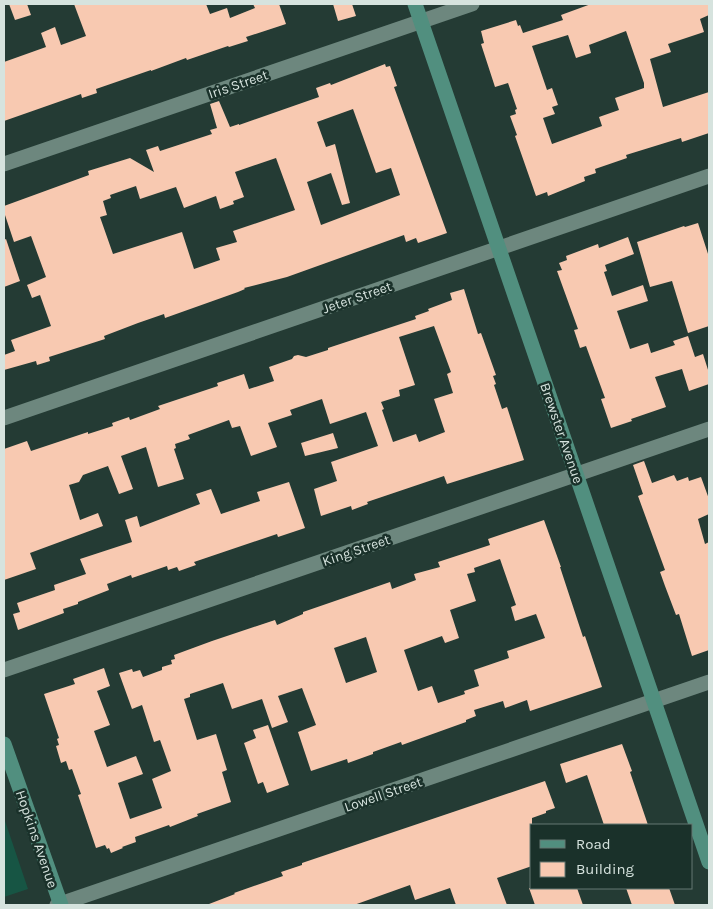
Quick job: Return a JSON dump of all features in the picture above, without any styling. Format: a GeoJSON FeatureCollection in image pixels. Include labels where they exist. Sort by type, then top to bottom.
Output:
{"type":"FeatureCollection","features":[{"type":"Feature","properties":{"kind":"street","name":"Brewster Avenue"},"geometry":{"type":"LineString","coordinates":[[414,4],[709,862]]}},
{"type":"Feature","properties":{"kind":"street","name":"Iris Street"},"geometry":{"type":"LineString","coordinates":[[4,164],[472,4]]}},
{"type":"Feature","properties":{"kind":"street","name":"Jeter Street"},"geometry":{"type":"LineString","coordinates":[[4,418],[709,176]]}},
{"type":"Feature","properties":{"kind":"street","name":"King Street"},"geometry":{"type":"LineString","coordinates":[[4,670],[709,429]]}},
{"type":"Feature","properties":{"kind":"street","name":"Lowell Street"},"geometry":{"type":"LineString","coordinates":[[59,905],[709,682]]}},
{"type":"Feature","properties":{"kind":"street","name":"Hopkins Avenue"},"geometry":{"type":"LineString","coordinates":[[4,744],[59,905]]}},
{"type":"Feature","properties":{"kind":"green space"},"geometry":{"type":"Polygon","coordinates":[[[4,818],[28,889],[4,897],[4,818]]]}},
{"type":"Feature","properties":{"kind":"building"},"geometry":{"type":"Polygon","coordinates":[[[9,4],[27,4],[31,15],[15,20],[9,4]]]}},
{"type":"Feature","properties":{"kind":"building"},"geometry":{"type":"Polygon","coordinates":[[[74,4],[206,4],[210,14],[227,8],[230,18],[255,8],[253,4],[279,4],[286,24],[246,37],[248,41],[187,60],[186,58],[96,89],[97,93],[82,98],[81,94],[4,121],[4,62],[46,47],[41,33],[55,27],[61,45],[86,36],[74,4]]]}},
{"type":"Feature","properties":{"kind":"building"},"geometry":{"type":"Polygon","coordinates":[[[333,4],[352,4],[356,16],[338,21],[333,4]]]}},
{"type":"Feature","properties":{"kind":"building"},"geometry":{"type":"Polygon","coordinates":[[[591,4],[709,4],[709,15],[700,19],[704,32],[668,44],[671,52],[650,59],[663,107],[709,92],[709,133],[682,142],[681,138],[626,155],[627,158],[595,169],[596,173],[584,177],[585,181],[548,196],[547,192],[536,196],[510,116],[516,114],[515,110],[517,109],[508,83],[495,87],[481,44],[484,43],[481,31],[516,20],[523,33],[563,20],[561,15],[591,4]],[[626,31],[589,45],[591,53],[576,58],[568,35],[532,46],[547,90],[552,88],[558,105],[552,107],[555,114],[543,118],[552,144],[602,126],[599,117],[619,110],[615,98],[644,88],[644,83],[626,31]]]}},
{"type":"Feature","properties":{"kind":"building"},"geometry":{"type":"Polygon","coordinates":[[[385,64],[386,67],[390,66],[397,86],[394,87],[447,233],[418,243],[416,238],[406,242],[404,235],[287,277],[244,288],[238,292],[165,318],[164,314],[138,323],[104,336],[105,339],[49,357],[50,361],[37,365],[36,361],[4,370],[4,355],[15,351],[11,340],[51,326],[40,295],[32,298],[27,285],[46,277],[31,236],[14,242],[4,212],[4,206],[89,175],[88,171],[130,158],[154,172],[146,150],[158,146],[160,151],[212,134],[210,130],[217,128],[210,104],[219,101],[230,127],[319,97],[316,88],[330,83],[331,85],[385,64]],[[353,109],[317,122],[326,147],[335,144],[350,203],[342,205],[331,173],[307,182],[321,225],[400,195],[391,168],[376,173],[353,109]],[[276,158],[235,172],[244,197],[233,201],[234,204],[220,209],[216,196],[184,208],[176,187],[140,199],[136,186],[110,195],[111,198],[103,201],[107,215],[100,217],[113,254],[182,232],[194,269],[220,260],[216,248],[237,242],[233,231],[295,210],[276,158]]]}},
{"type":"Feature","properties":{"kind":"building"},"geometry":{"type":"Polygon","coordinates":[[[698,223],[709,257],[709,326],[688,333],[672,281],[650,287],[637,242],[698,223]]]}},
{"type":"Feature","properties":{"kind":"building"},"geometry":{"type":"Polygon","coordinates":[[[628,237],[634,254],[605,265],[607,271],[604,272],[612,296],[643,285],[648,301],[617,311],[630,349],[648,343],[651,353],[675,345],[673,341],[688,336],[695,357],[703,354],[709,373],[709,384],[689,391],[682,369],[655,377],[666,407],[611,428],[601,399],[605,398],[586,346],[580,348],[574,330],[578,329],[557,271],[562,270],[559,263],[567,260],[566,256],[598,244],[599,248],[628,237]]]}},
{"type":"Feature","properties":{"kind":"building"},"geometry":{"type":"Polygon","coordinates":[[[6,239],[20,281],[4,287],[4,240],[6,239]]]}},
{"type":"Feature","properties":{"kind":"building"},"geometry":{"type":"Polygon","coordinates":[[[464,289],[478,334],[481,333],[496,375],[493,376],[496,384],[494,385],[502,409],[507,407],[524,460],[447,484],[444,476],[367,502],[368,504],[352,510],[351,506],[321,516],[314,489],[337,481],[331,462],[378,446],[366,412],[330,424],[322,399],[290,410],[292,415],[268,423],[277,447],[251,456],[240,426],[232,428],[229,420],[188,435],[190,439],[175,444],[176,448],[174,449],[184,479],[158,487],[146,447],[121,456],[133,489],[119,494],[108,466],[83,475],[79,482],[69,485],[80,520],[98,513],[103,526],[30,553],[36,569],[4,580],[4,449],[27,441],[31,451],[88,432],[88,434],[113,426],[112,423],[129,417],[130,420],[160,409],[158,406],[218,386],[217,383],[244,374],[249,389],[274,381],[269,367],[292,359],[294,356],[306,357],[416,319],[415,316],[429,311],[428,309],[452,300],[450,293],[464,289]],[[434,326],[399,337],[415,385],[399,390],[400,396],[381,402],[393,442],[416,434],[419,442],[445,432],[434,399],[453,393],[447,374],[451,372],[434,326]]]}},
{"type":"Feature","properties":{"kind":"building"},"geometry":{"type":"Polygon","coordinates":[[[333,433],[338,448],[305,456],[301,443],[333,433]]]}},
{"type":"Feature","properties":{"kind":"building"},"geometry":{"type":"Polygon","coordinates":[[[644,461],[652,483],[674,475],[677,481],[688,477],[689,481],[701,477],[709,499],[709,514],[698,519],[705,544],[709,542],[709,650],[692,656],[679,614],[676,615],[660,572],[665,570],[638,496],[643,494],[633,465],[644,461]]]}},
{"type":"Feature","properties":{"kind":"building"},"geometry":{"type":"Polygon","coordinates":[[[289,482],[305,528],[278,537],[277,534],[194,562],[196,565],[179,571],[177,567],[168,570],[167,566],[132,578],[131,575],[107,584],[109,590],[63,609],[64,613],[18,630],[13,614],[20,612],[17,603],[55,590],[54,585],[86,574],[80,559],[132,542],[125,520],[137,516],[140,527],[200,504],[196,494],[211,489],[221,514],[260,501],[257,492],[289,482]]]}},
{"type":"Feature","properties":{"kind":"building"},"geometry":{"type":"Polygon","coordinates":[[[544,520],[583,637],[585,636],[602,687],[530,711],[527,700],[505,708],[503,701],[474,710],[476,716],[466,720],[466,722],[402,745],[401,742],[348,763],[347,759],[311,771],[298,732],[316,725],[302,688],[278,696],[288,722],[272,728],[262,699],[232,709],[223,683],[190,694],[190,697],[184,699],[197,740],[216,734],[227,770],[222,772],[231,802],[197,814],[198,816],[170,827],[169,825],[135,837],[136,842],[111,853],[105,845],[96,848],[78,795],[81,794],[72,769],[69,770],[66,761],[61,763],[56,746],[59,745],[57,739],[59,738],[44,694],[75,684],[73,679],[104,668],[110,686],[97,691],[110,725],[94,731],[107,767],[136,756],[143,774],[118,783],[130,819],[162,808],[152,779],[171,771],[160,740],[154,742],[142,705],[132,709],[119,673],[132,669],[133,672],[140,670],[143,677],[172,664],[171,660],[175,659],[174,655],[212,641],[275,620],[277,625],[303,614],[303,612],[390,582],[392,589],[416,580],[414,574],[440,567],[438,562],[490,545],[488,539],[544,520]],[[500,559],[474,568],[475,572],[467,574],[476,601],[450,610],[459,638],[445,643],[442,636],[404,650],[418,691],[432,686],[438,703],[465,694],[464,691],[479,686],[474,670],[509,658],[507,651],[545,638],[536,614],[515,621],[511,607],[516,605],[500,559]],[[366,637],[334,648],[346,683],[377,672],[366,637]]]}},
{"type":"Feature","properties":{"kind":"building"},"geometry":{"type":"Polygon","coordinates":[[[268,725],[289,785],[267,793],[263,782],[258,784],[244,743],[256,738],[253,730],[268,725]]]}},
{"type":"Feature","properties":{"kind":"building"},"geometry":{"type":"Polygon","coordinates":[[[622,744],[648,824],[604,824],[587,775],[566,783],[560,764],[622,744]]]}},
{"type":"Feature","properties":{"kind":"building"},"geometry":{"type":"Polygon","coordinates":[[[545,781],[555,808],[532,818],[532,824],[530,824],[530,867],[497,878],[507,905],[456,905],[450,888],[415,900],[410,885],[354,905],[209,904],[283,876],[281,872],[302,865],[302,863],[545,781]]]}},
{"type":"Feature","properties":{"kind":"building"},"geometry":{"type":"Polygon","coordinates":[[[529,888],[577,889],[583,905],[535,905],[529,888]]]}},
{"type":"Feature","properties":{"kind":"building"},"geometry":{"type":"Polygon","coordinates":[[[626,889],[669,889],[675,905],[632,905],[626,889]]]}}]}
